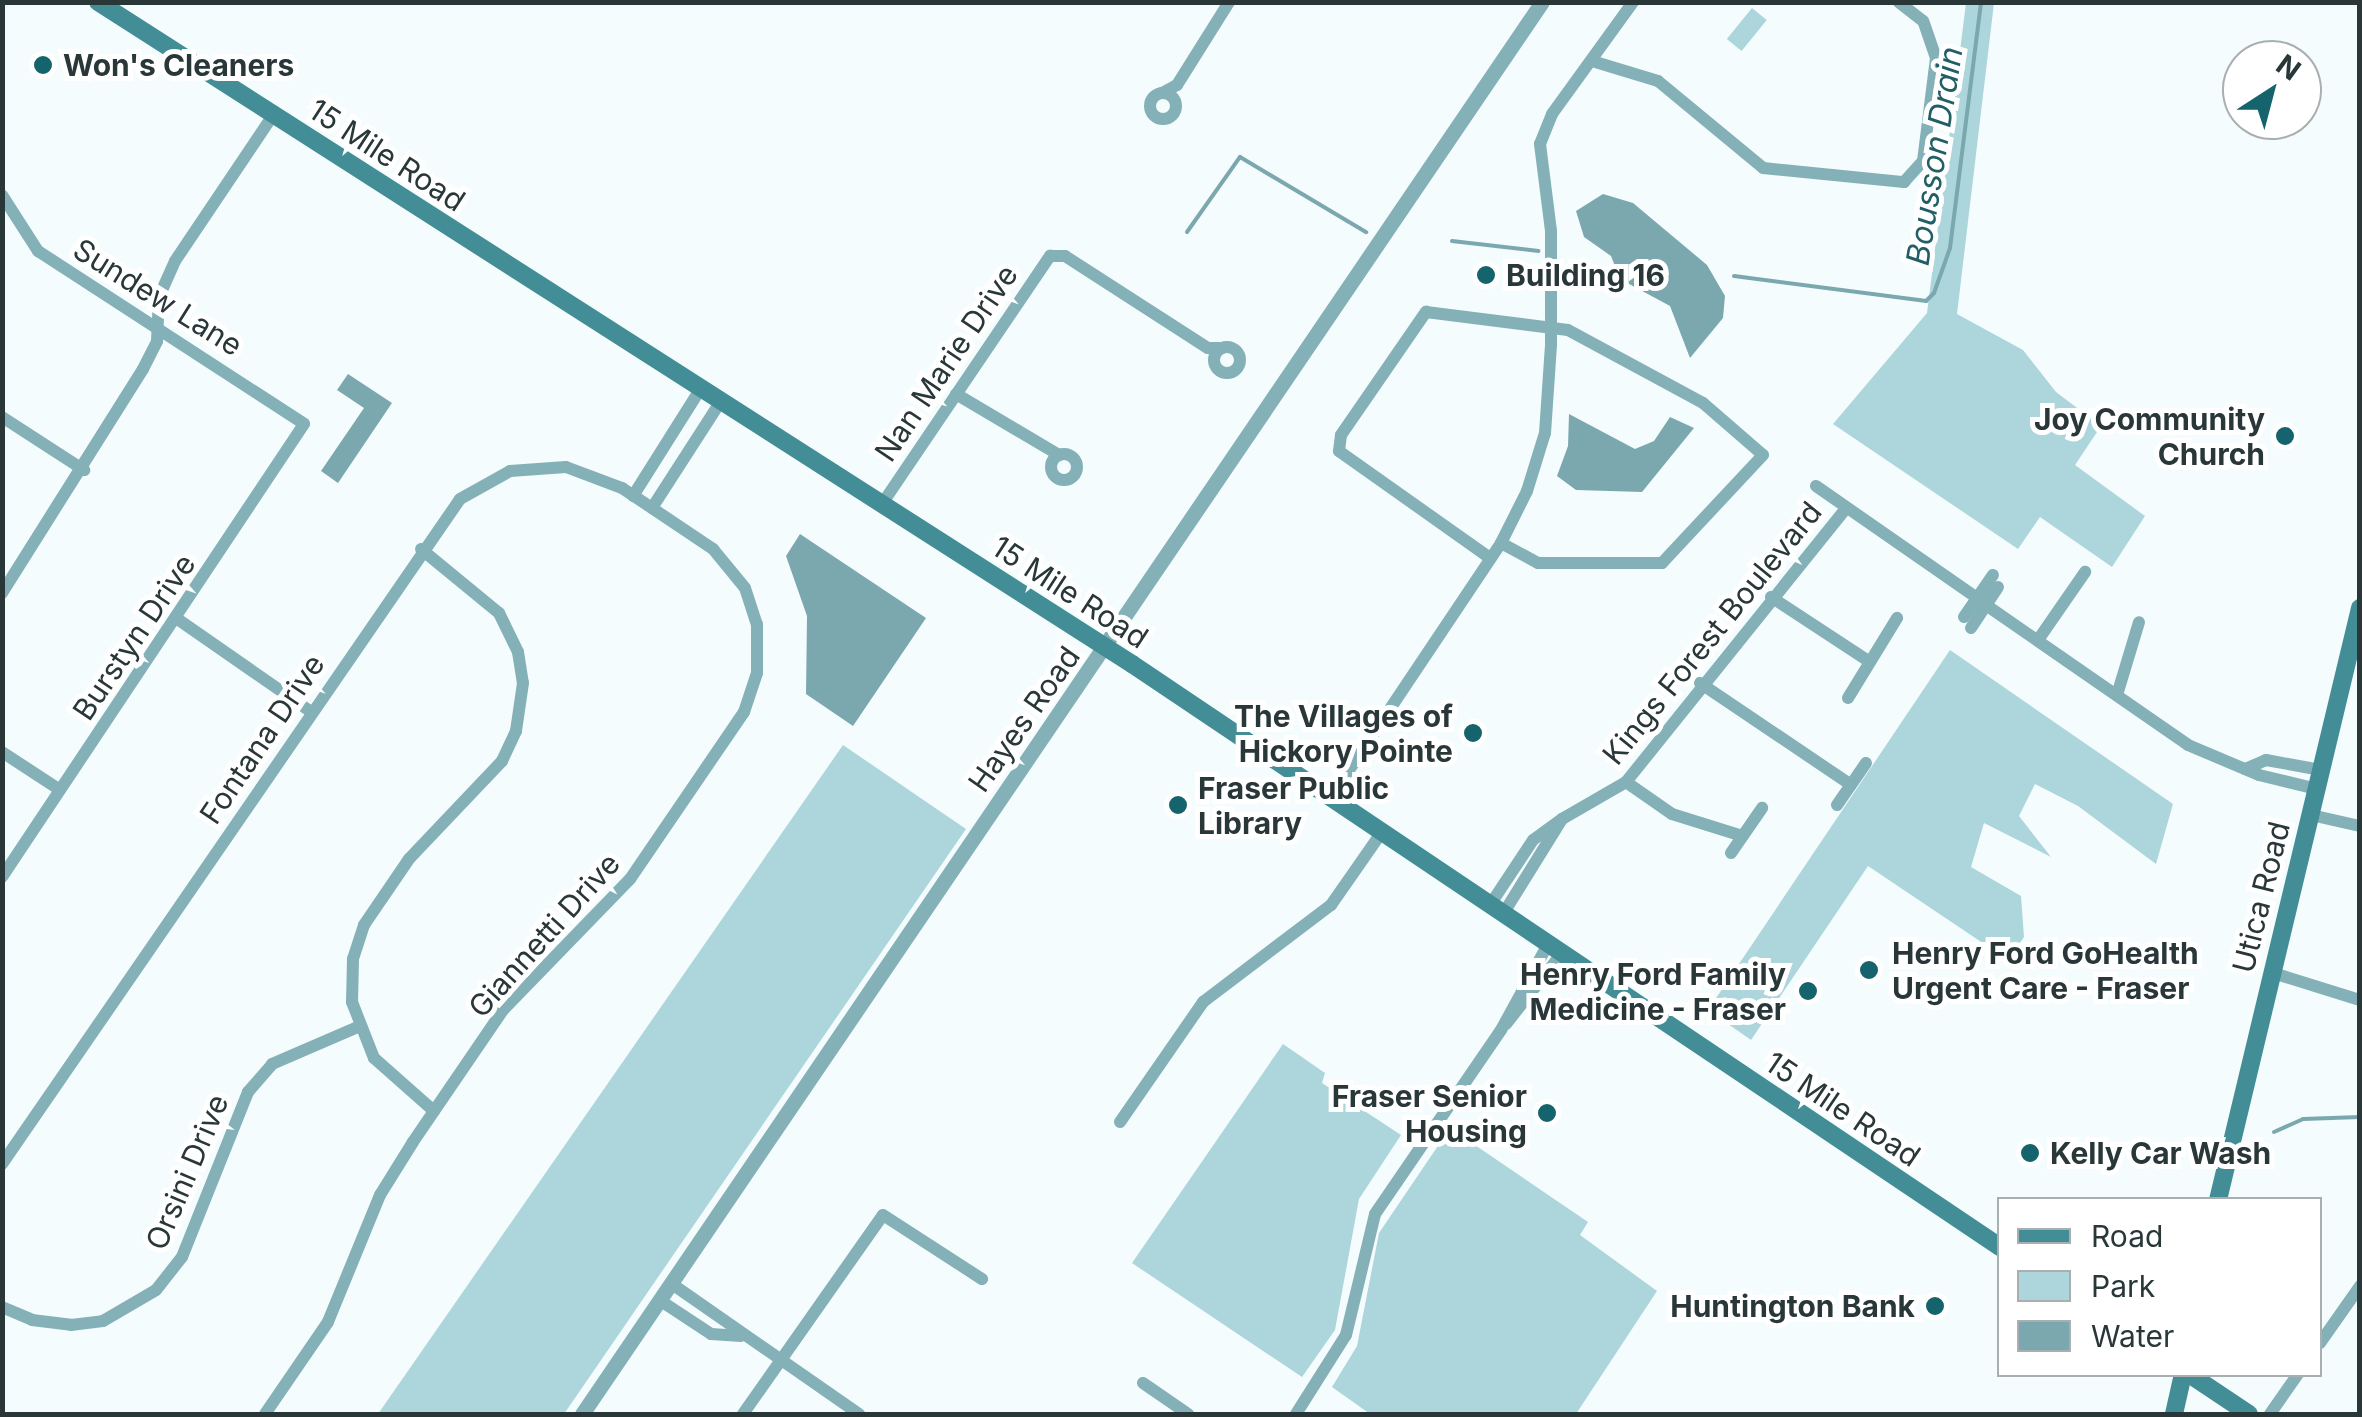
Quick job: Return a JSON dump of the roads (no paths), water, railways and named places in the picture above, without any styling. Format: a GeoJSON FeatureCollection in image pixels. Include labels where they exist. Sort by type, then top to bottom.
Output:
{"type":"FeatureCollection","features":[{"type":"Feature","properties":{"kind":"main road","name":"15 Mile Road"},"geometry":{"type":"LineString","coordinates":[[98,2],[1106,648],[1997,1245]]}},
{"type":"Feature","properties":{"kind":"main road","name":"Utica Road"},"geometry":{"type":"LineString","coordinates":[[2219,1197],[2360,608]]}},
{"type":"Feature","properties":{"kind":"main road"},"geometry":{"type":"LineString","coordinates":[[2174,1414],[2185,1377]]}},
{"type":"Feature","properties":{"kind":"main road"},"geometry":{"type":"LineString","coordinates":[[2191,1377],[2249,1414]]}},
{"type":"Feature","properties":{"kind":"street"},"geometry":{"type":"LineString","coordinates":[[1176,85],[1174,114],[1158,117],[1150,103],[1176,85],[1229,2]]}},
{"type":"Feature","properties":{"kind":"street","name":"Hayes Road"},"geometry":{"type":"LineString","coordinates":[[582,1414],[1542,2]]}},
{"type":"Feature","properties":{"kind":"street"},"geometry":{"type":"LineString","coordinates":[[1331,798],[1500,543],[1527,490],[1545,432],[1551,231],[1540,144],[1552,114],[1633,2]]}},
{"type":"Feature","properties":{"kind":"street"},"geometry":{"type":"LineString","coordinates":[[1592,61],[1658,81],[1763,168],[1904,182],[1923,161],[1936,58],[1922,21],[1899,2]]}},
{"type":"Feature","properties":{"kind":"street"},"geometry":{"type":"LineString","coordinates":[[1162,92],[1176,101]]}},
{"type":"Feature","properties":{"kind":"street"},"geometry":{"type":"LineString","coordinates":[[2,593],[84,470],[142,369],[157,324],[159,297],[175,260],[272,114]]}},
{"type":"Feature","properties":{"kind":"street","name":"Sundew Lane"},"geometry":{"type":"LineString","coordinates":[[2,195],[38,252],[157,324],[304,424]]}},
{"type":"Feature","properties":{"kind":"street","name":"Nan Marie Drive"},"geometry":{"type":"LineString","coordinates":[[882,504],[1056,254],[1215,348]]}},
{"type":"Feature","properties":{"kind":"street"},"geometry":{"type":"LineString","coordinates":[[1490,558],[1346,460],[1338,441],[1426,312],[1548,326],[1704,403],[1763,455],[1662,563],[1538,563],[1500,543]]}},
{"type":"Feature","properties":{"kind":"street"},"geometry":{"type":"LineString","coordinates":[[1215,348],[1238,352],[1240,364],[1226,372],[1214,362],[1215,348]]}},
{"type":"Feature","properties":{"kind":"street"},"geometry":{"type":"LineString","coordinates":[[633,496],[701,388]]}},
{"type":"Feature","properties":{"kind":"street"},"geometry":{"type":"LineString","coordinates":[[956,394],[1052,458]]}},
{"type":"Feature","properties":{"kind":"street"},"geometry":{"type":"LineString","coordinates":[[652,508],[721,401]]}},
{"type":"Feature","properties":{"kind":"street"},"geometry":{"type":"LineString","coordinates":[[2,416],[84,470]]}},
{"type":"Feature","properties":{"kind":"street","name":"Burstyn Drive"},"geometry":{"type":"LineString","coordinates":[[2,877],[304,424]]}},
{"type":"Feature","properties":{"kind":"street","name":"Fontana Drive"},"geometry":{"type":"LineString","coordinates":[[3,1163],[421,549],[460,500],[510,471],[566,467],[652,508]]}},
{"type":"Feature","properties":{"kind":"street"},"geometry":{"type":"LineString","coordinates":[[1816,486],[2188,745],[2244,769],[2317,790]]}},
{"type":"Feature","properties":{"kind":"street","name":"Giannetti Drive"},"geometry":{"type":"LineString","coordinates":[[265,1414],[328,1322],[380,1195],[434,1112],[510,1001],[630,879],[744,712],[760,649],[745,588],[713,549],[652,508]]}},
{"type":"Feature","properties":{"kind":"street","name":"Kings Forest Boulevard"},"geometry":{"type":"LineString","coordinates":[[1496,910],[1533,840],[1562,818],[1626,782],[1700,682],[1846,508]]}},
{"type":"Feature","properties":{"kind":"street"},"geometry":{"type":"LineString","coordinates":[[421,549],[499,612],[518,652],[522,711],[502,761],[420,844],[364,926],[351,979],[358,1028],[390,1078],[434,1112]]}},
{"type":"Feature","properties":{"kind":"street"},"geometry":{"type":"LineString","coordinates":[[2038,640],[2085,572]]}},
{"type":"Feature","properties":{"kind":"street"},"geometry":{"type":"LineString","coordinates":[[1967,622],[1996,581]]}},
{"type":"Feature","properties":{"kind":"street"},"geometry":{"type":"LineString","coordinates":[[1771,596],[1870,662]]}},
{"type":"Feature","properties":{"kind":"street"},"geometry":{"type":"LineString","coordinates":[[176,618],[311,712]]}},
{"type":"Feature","properties":{"kind":"street"},"geometry":{"type":"LineString","coordinates":[[1848,698],[1897,618]]}},
{"type":"Feature","properties":{"kind":"street"},"geometry":{"type":"LineString","coordinates":[[2117,695],[2139,622]]}},
{"type":"Feature","properties":{"kind":"street"},"geometry":{"type":"LineString","coordinates":[[1700,682],[1851,785]]}},
{"type":"Feature","properties":{"kind":"street"},"geometry":{"type":"LineString","coordinates":[[2,752],[60,790]]}},
{"type":"Feature","properties":{"kind":"street"},"geometry":{"type":"LineString","coordinates":[[2244,769],[2266,760],[2322,770]]}},
{"type":"Feature","properties":{"kind":"street"},"geometry":{"type":"LineString","coordinates":[[1838,804],[1866,763]]}},
{"type":"Feature","properties":{"kind":"street"},"geometry":{"type":"LineString","coordinates":[[1626,782],[1672,814],[1742,836]]}},
{"type":"Feature","properties":{"kind":"street"},"geometry":{"type":"LineString","coordinates":[[1731,853],[1762,808]]}},
{"type":"Feature","properties":{"kind":"street"},"geometry":{"type":"LineString","coordinates":[[2311,815],[2360,826]]}},
{"type":"Feature","properties":{"kind":"street"},"geometry":{"type":"LineString","coordinates":[[1120,1122],[1203,1002],[1331,905],[1382,832]]}},
{"type":"Feature","properties":{"kind":"street"},"geometry":{"type":"LineString","coordinates":[[1296,1414],[1346,1334],[1375,1214],[1555,949]]}},
{"type":"Feature","properties":{"kind":"street"},"geometry":{"type":"LineString","coordinates":[[2270,972],[2360,1000]]}},
{"type":"Feature","properties":{"kind":"street","name":"Orsini Drive"},"geometry":{"type":"LineString","coordinates":[[2,1307],[32,1320],[71,1325],[102,1321],[156,1290],[187,1246],[248,1092],[272,1064],[358,1028]]}},
{"type":"Feature","properties":{"kind":"street"},"geometry":{"type":"LineString","coordinates":[[743,1414],[884,1215],[982,1279]]}},
{"type":"Feature","properties":{"kind":"street"},"geometry":{"type":"LineString","coordinates":[[672,1284],[741,1336],[859,1414]]}},
{"type":"Feature","properties":{"kind":"street"},"geometry":{"type":"LineString","coordinates":[[2322,1340],[2360,1286]]}},
{"type":"Feature","properties":{"kind":"street"},"geometry":{"type":"LineString","coordinates":[[661,1301],[711,1334],[741,1336]]}},
{"type":"Feature","properties":{"kind":"street"},"geometry":{"type":"LineString","coordinates":[[2270,1414],[2296,1377]]}},
{"type":"Feature","properties":{"kind":"street"},"geometry":{"type":"LineString","coordinates":[[1143,1383],[1188,1414]]}},
{"type":"Feature","properties":{"kind":"water"},"geometry":{"type":"Polygon","coordinates":[[[1603,194],[1633,203],[1707,265],[1725,296],[1723,318],[1690,358],[1670,306],[1620,279],[1611,256],[1584,237],[1576,211],[1603,194]]]}},
{"type":"Feature","properties":{"kind":"water"},"geometry":{"type":"Polygon","coordinates":[[[348,374],[392,403],[338,483],[321,471],[364,408],[337,390],[348,374]]]}},
{"type":"Feature","properties":{"kind":"water"},"geometry":{"type":"Polygon","coordinates":[[[1569,414],[1635,449],[1654,441],[1670,417],[1694,428],[1642,492],[1576,490],[1557,476],[1568,446],[1569,414]]]}},
{"type":"Feature","properties":{"kind":"water"},"geometry":{"type":"Polygon","coordinates":[[[800,534],[926,618],[853,726],[806,694],[807,616],[786,556],[800,534]]]}},
{"type":"Feature","properties":{"kind":"waterway","name":"Bousson Drain"},"geometry":{"type":"LineString","coordinates":[[1734,276],[1926,301],[1934,293],[1950,248],[1981,2]]}},
{"type":"Feature","properties":{"kind":"waterway"},"geometry":{"type":"LineString","coordinates":[[1187,232],[1240,157],[1366,232]]}},
{"type":"Feature","properties":{"kind":"waterway"},"geometry":{"type":"LineString","coordinates":[[1452,241],[1538,251]]}},
{"type":"Feature","properties":{"kind":"waterway"},"geometry":{"type":"LineString","coordinates":[[2274,1132],[2303,1119],[2360,1117]]}},
{"type":"Feature","properties":{"kind":"place","name":"Won's Cleaners"},"geometry":{"type":"Point","coordinates":[43,65]}},
{"type":"Feature","properties":{"kind":"place","name":"Building 16"},"geometry":{"type":"Point","coordinates":[1486,275]}},
{"type":"Feature","properties":{"kind":"place","name":"Joy Community Church"},"geometry":{"type":"Point","coordinates":[2285,436]}},
{"type":"Feature","properties":{"kind":"place","name":"The Villages of Hickory Pointe"},"geometry":{"type":"Point","coordinates":[1473,733]}},
{"type":"Feature","properties":{"kind":"place","name":"Fraser Public Library"},"geometry":{"type":"Point","coordinates":[1178,805]}},
{"type":"Feature","properties":{"kind":"place","name":"Henry Ford GoHealth Urgent Care - Fraser"},"geometry":{"type":"Point","coordinates":[1869,970]}},
{"type":"Feature","properties":{"kind":"place","name":"Henry Ford Family Medicine - Fraser"},"geometry":{"type":"Point","coordinates":[1808,991]}},
{"type":"Feature","properties":{"kind":"place","name":"Fraser Senior Housing"},"geometry":{"type":"Point","coordinates":[1547,1113]}},
{"type":"Feature","properties":{"kind":"place","name":"Kelly Car Wash"},"geometry":{"type":"Point","coordinates":[2030,1153]}},
{"type":"Feature","properties":{"kind":"place","name":"Huntington Bank"},"geometry":{"type":"Point","coordinates":[1935,1306]}}]}
